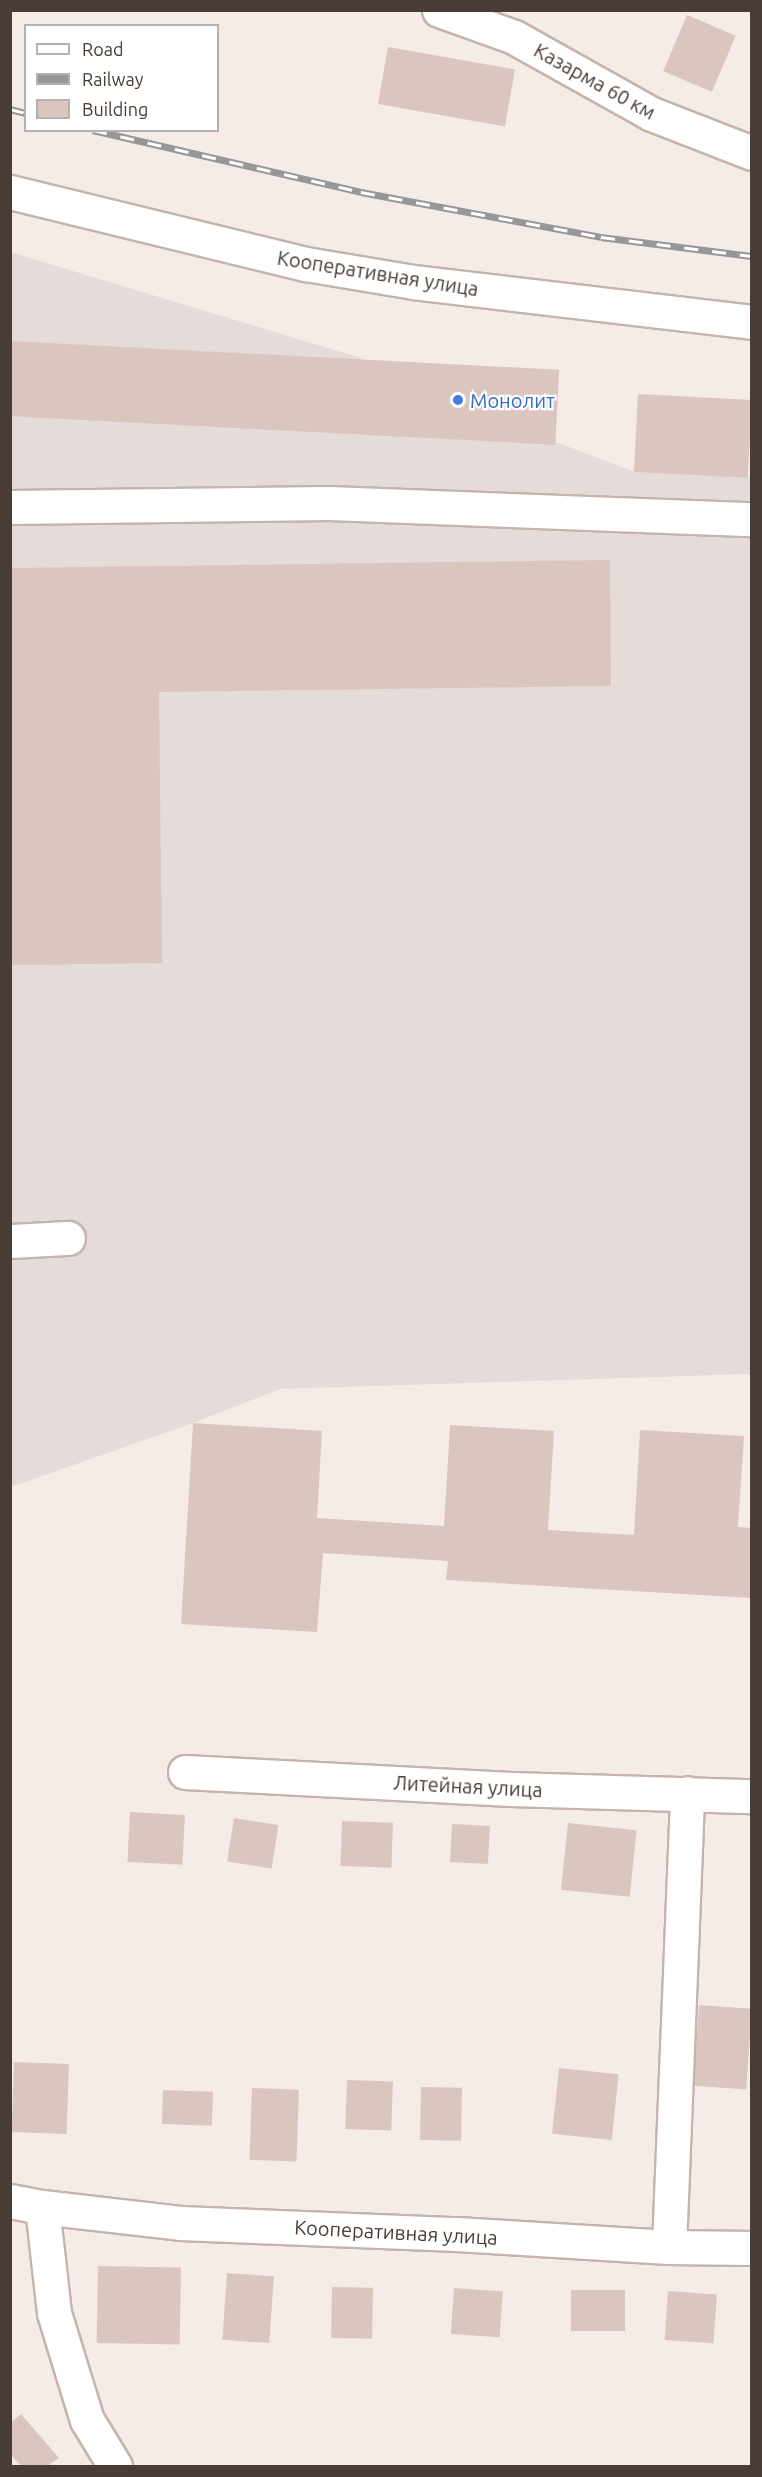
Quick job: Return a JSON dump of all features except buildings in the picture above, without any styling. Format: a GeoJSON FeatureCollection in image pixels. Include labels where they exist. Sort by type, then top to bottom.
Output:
{"type":"FeatureCollection","features":[{"type":"Feature","properties":{"kind":"street","name":"Казарма 60 км"},"geometry":{"type":"LineString","coordinates":[[439,10],[514,37],[652,114],[752,153]]}},
{"type":"Feature","properties":{"kind":"street","name":"Кооперативная улица"},"geometry":{"type":"LineString","coordinates":[[10,192],[306,264],[413,282],[752,322]]}},
{"type":"Feature","properties":{"kind":"street"},"geometry":{"type":"LineString","coordinates":[[10,507],[329,503],[752,519]]}},
{"type":"Feature","properties":{"kind":"street"},"geometry":{"type":"LineString","coordinates":[[10,1241],[68,1238]]}},
{"type":"Feature","properties":{"kind":"street","name":"Литейная улица"},"geometry":{"type":"LineString","coordinates":[[185,1772],[511,1789],[752,1796]]}},
{"type":"Feature","properties":{"kind":"street"},"geometry":{"type":"LineString","coordinates":[[669,2247],[687,1793]]}},
{"type":"Feature","properties":{"kind":"street","name":"Кооперативная улица"},"geometry":{"type":"LineString","coordinates":[[116,2466],[87,2420],[54,2313],[26,2204],[180,2223],[457,2234],[669,2247],[752,2248]]}},
{"type":"Feature","properties":{"kind":"shaded area"},"geometry":{"type":"Polygon","coordinates":[[[10,252],[361,358],[357,433],[556,442],[635,472],[751,477],[751,1374],[280,1389],[193,1423],[11,1487],[10,252]]]}},
{"type":"Feature","properties":{"kind":"railway"},"geometry":{"type":"LineString","coordinates":[[10,109],[24,112]]}},
{"type":"Feature","properties":{"kind":"railway"},"geometry":{"type":"LineString","coordinates":[[102,132],[361,192],[601,237],[752,256]]}},
{"type":"Feature","properties":{"kind":"place","name":"Монолит"},"geometry":{"type":"Point","coordinates":[458,400]}}]}
